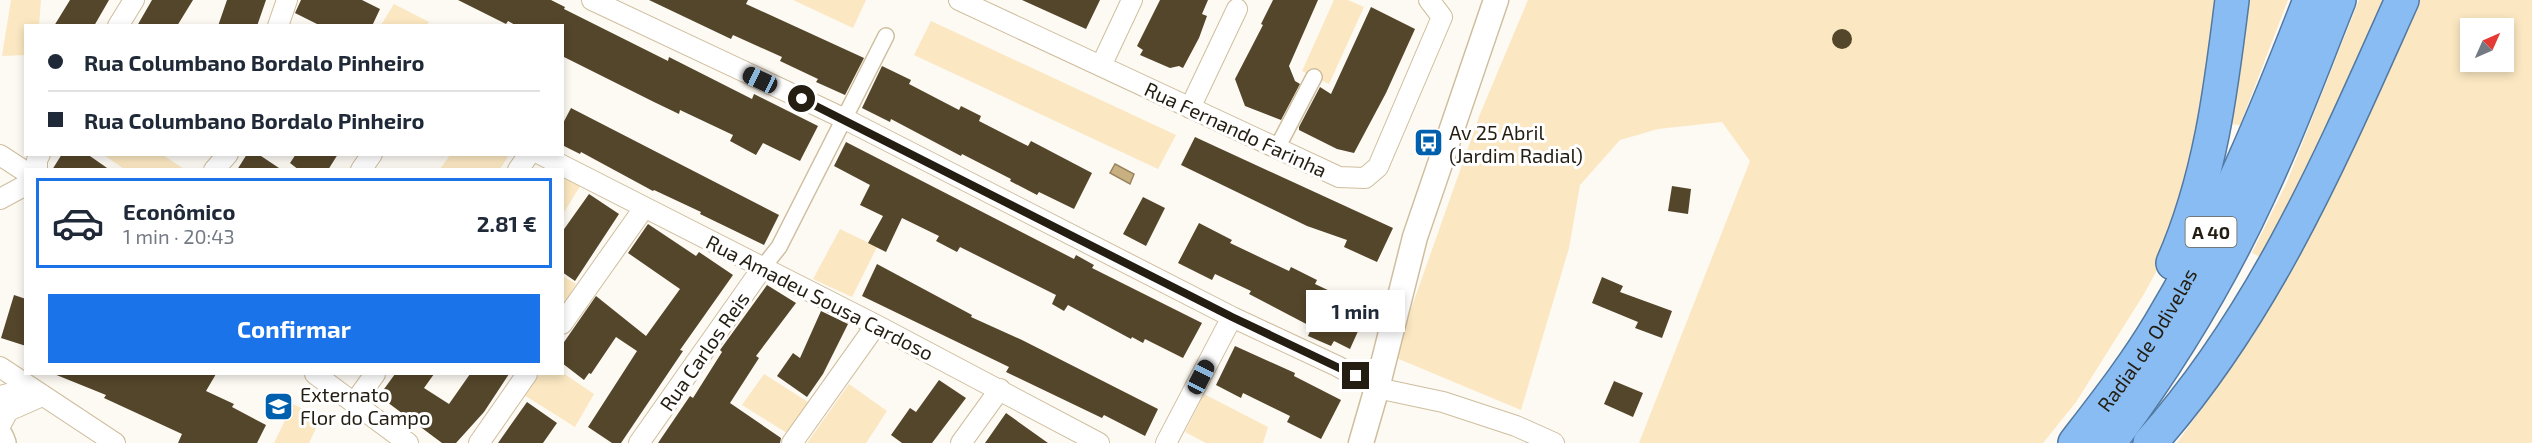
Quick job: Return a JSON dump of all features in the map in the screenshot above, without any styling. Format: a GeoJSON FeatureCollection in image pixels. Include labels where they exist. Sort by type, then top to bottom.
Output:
{"type":"FeatureCollection","features":[{"type":"Feature","properties":{"kind":"highway"},"geometry":{"type":"LineString","coordinates":[[2057,443],[2137,332],[2158,296],[2186,235],[2215,128],[2232,0]]}},
{"type":"Feature","properties":{"kind":"highway","name":"Radial de Odivelas"},"geometry":{"type":"LineString","coordinates":[[2075,443],[2136,362],[2184,284],[2253,144],[2310,0]]}},
{"type":"Feature","properties":{"kind":"highway","name":"Radial de Odivelas"},"geometry":{"type":"LineString","coordinates":[[2109,443],[2168,361],[2229,255],[2274,162],[2338,0]]}},
{"type":"Feature","properties":{"kind":"highway"},"geometry":{"type":"LineString","coordinates":[[2150,443],[2201,383],[2274,270],[2320,180],[2402,0]]}},
{"type":"Feature","properties":{"kind":"main road"},"geometry":{"type":"LineString","coordinates":[[0,438],[2,443]]}},
{"type":"Feature","properties":{"kind":"street"},"geometry":{"type":"LineString","coordinates":[[119,24],[134,0]]}},
{"type":"Feature","properties":{"kind":"street"},"geometry":{"type":"LineString","coordinates":[[283,24],[287,0]]}},
{"type":"Feature","properties":{"kind":"street"},"geometry":{"type":"LineString","coordinates":[[592,0],[845,119],[1232,317],[1337,366],[1377,388],[1454,405],[1516,426],[1554,443]]}},
{"type":"Feature","properties":{"kind":"street","name":"Rua Fernando Farinha"},"geometry":{"type":"LineString","coordinates":[[959,0],[1339,177],[1365,178],[1378,167],[1442,17],[1429,0]]}},
{"type":"Feature","properties":{"kind":"street"},"geometry":{"type":"LineString","coordinates":[[1101,66],[1132,0]]}},
{"type":"Feature","properties":{"kind":"street"},"geometry":{"type":"LineString","coordinates":[[1361,443],[1414,237],[1496,0]]}},
{"type":"Feature","properties":{"kind":"street"},"geometry":{"type":"LineString","coordinates":[[1190,108],[1237,9]]}},
{"type":"Feature","properties":{"kind":"street","name":"Rua Carlos Reis"},"geometry":{"type":"LineString","coordinates":[[639,443],[779,246],[886,36]]}},
{"type":"Feature","properties":{"kind":"street"},"geometry":{"type":"LineString","coordinates":[[1277,148],[1314,77]]}},
{"type":"Feature","properties":{"kind":"street"},"geometry":{"type":"LineString","coordinates":[[0,155],[24,170]]}},
{"type":"Feature","properties":{"kind":"street"},"geometry":{"type":"LineString","coordinates":[[216,168],[226,156]]}},
{"type":"Feature","properties":{"kind":"street","name":"Rua Amadeu Sousa Cardoso"},"geometry":{"type":"LineString","coordinates":[[544,156],[1000,389],[1099,443]]}},
{"type":"Feature","properties":{"kind":"street"},"geometry":{"type":"LineString","coordinates":[[0,199],[24,186]]}},
{"type":"Feature","properties":{"kind":"street"},"geometry":{"type":"LineString","coordinates":[[564,321],[644,208]]}},
{"type":"Feature","properties":{"kind":"street"},"geometry":{"type":"LineString","coordinates":[[1166,443],[1232,317]]}},
{"type":"Feature","properties":{"kind":"street"},"geometry":{"type":"LineString","coordinates":[[792,443],[876,325]]}},
{"type":"Feature","properties":{"kind":"street"},"geometry":{"type":"LineString","coordinates":[[0,367],[115,443]]}},
{"type":"Feature","properties":{"kind":"street"},"geometry":{"type":"LineString","coordinates":[[316,375],[408,443]]}},
{"type":"Feature","properties":{"kind":"street"},"geometry":{"type":"LineString","coordinates":[[354,403],[374,375]]}},
{"type":"Feature","properties":{"kind":"street"},"geometry":{"type":"LineString","coordinates":[[479,443],[526,375]]}},
{"type":"Feature","properties":{"kind":"street"},"geometry":{"type":"LineString","coordinates":[[961,443],[1000,389]]}},
{"type":"Feature","properties":{"kind":"street"},"geometry":{"type":"LineString","coordinates":[[0,396],[37,392]]}},
{"type":"Feature","properties":{"kind":"street"},"geometry":{"type":"LineString","coordinates":[[0,426],[8,411],[37,392]]}},
{"type":"Feature","properties":{"kind":"shaded area"},"geometry":{"type":"Polygon","coordinates":[[[11,0],[41,0],[39,24],[24,24],[24,55],[2,56],[11,0]]]}},
{"type":"Feature","properties":{"kind":"shaded area"},"geometry":{"type":"Polygon","coordinates":[[[793,0],[866,0],[853,28],[793,0]]]}},
{"type":"Feature","properties":{"kind":"shaded area"},"geometry":{"type":"Polygon","coordinates":[[[1334,0],[1348,0],[1364,7],[1329,84],[1302,71],[1334,0]]]}},
{"type":"Feature","properties":{"kind":"shaded area"},"geometry":{"type":"Polygon","coordinates":[[[1528,0],[2219,0],[2197,141],[2169,248],[2144,294],[2076,402],[2043,443],[1639,443],[1750,161],[1722,122],[1658,129],[1620,140],[1580,185],[1569,248],[1521,410],[1394,357],[1480,114],[1528,0]]]}},
{"type":"Feature","properties":{"kind":"shaded area"},"geometry":{"type":"Polygon","coordinates":[[[2248,0],[2288,0],[2240,125],[2232,124],[2248,0]]]}},
{"type":"Feature","properties":{"kind":"shaded area"},"geometry":{"type":"Polygon","coordinates":[[[2359,0],[2389,0],[2266,260],[2252,253],[2287,182],[2359,0]]]}},
{"type":"Feature","properties":{"kind":"shaded area"},"geometry":{"type":"Polygon","coordinates":[[[2419,0],[2532,0],[2532,443],[2177,443],[2253,336],[2327,201],[2419,0]]]}},
{"type":"Feature","properties":{"kind":"shaded area"},"geometry":{"type":"Polygon","coordinates":[[[394,4],[429,22],[428,24],[382,24],[394,4]]]}},
{"type":"Feature","properties":{"kind":"shaded area"},"geometry":{"type":"Polygon","coordinates":[[[931,21],[1176,135],[1158,169],[914,55],[931,21]]]}},
{"type":"Feature","properties":{"kind":"shaded area"},"geometry":{"type":"Polygon","coordinates":[[[105,156],[164,156],[182,168],[123,168],[105,156]]]}},
{"type":"Feature","properties":{"kind":"shaded area"},"geometry":{"type":"Polygon","coordinates":[[[449,156],[508,156],[501,168],[441,168],[449,156]]]}},
{"type":"Feature","properties":{"kind":"shaded area"},"geometry":{"type":"Polygon","coordinates":[[[1115,164],[1134,174],[1130,184],[1110,173],[1115,164]]]}},
{"type":"Feature","properties":{"kind":"shaded area"},"geometry":{"type":"Polygon","coordinates":[[[564,174],[582,183],[564,212],[564,174]]]}},
{"type":"Feature","properties":{"kind":"shaded area"},"geometry":{"type":"Polygon","coordinates":[[[840,229],[877,247],[852,297],[813,279],[840,229]]]}},
{"type":"Feature","properties":{"kind":"shaded area"},"geometry":{"type":"Polygon","coordinates":[[[564,277],[576,284],[564,306],[564,277]]]}},
{"type":"Feature","properties":{"kind":"shaded area"},"geometry":{"type":"Polygon","coordinates":[[[564,374],[594,394],[575,427],[524,395],[539,375],[564,374]]]}},
{"type":"Feature","properties":{"kind":"shaded area"},"geometry":{"type":"Polygon","coordinates":[[[764,374],[808,402],[787,433],[742,405],[764,374]]]}},
{"type":"Feature","properties":{"kind":"shaded area"},"geometry":{"type":"Polygon","coordinates":[[[849,384],[887,411],[866,443],[807,443],[849,384]]]}},
{"type":"Feature","properties":{"kind":"shaded area"},"geometry":{"type":"Polygon","coordinates":[[[1204,394],[1268,427],[1263,443],[1206,443],[1185,432],[1204,394]]]}},
{"type":"Feature","properties":{"kind":"shaded area"},"geometry":{"type":"Polygon","coordinates":[[[293,404],[321,418],[309,443],[274,443],[293,404]]]}},
{"type":"Feature","properties":{"kind":"building"},"geometry":{"type":"Polygon","coordinates":[[[70,0],[109,0],[95,24],[55,24],[70,0]]]}},
{"type":"Feature","properties":{"kind":"building"},"geometry":{"type":"Polygon","coordinates":[[[152,0],[193,0],[178,24],[138,24],[152,0]]]}},
{"type":"Feature","properties":{"kind":"building"},"geometry":{"type":"Polygon","coordinates":[[[227,0],[266,0],[258,24],[219,24],[227,0]]]}},
{"type":"Feature","properties":{"kind":"building"},"geometry":{"type":"Polygon","coordinates":[[[301,0],[362,0],[380,9],[373,24],[317,24],[295,13],[301,0]]]}},
{"type":"Feature","properties":{"kind":"building"},"geometry":{"type":"Polygon","coordinates":[[[458,0],[551,0],[565,7],[564,9],[668,61],[669,57],[752,99],[754,94],[818,126],[800,161],[763,143],[756,155],[730,141],[733,135],[680,110],[679,114],[564,57],[564,24],[513,24],[508,21],[506,24],[458,0]]]}},
{"type":"Feature","properties":{"kind":"building"},"geometry":{"type":"Polygon","coordinates":[[[649,0],[748,0],[746,4],[864,58],[845,95],[816,82],[818,79],[780,61],[782,57],[733,35],[731,39],[649,0]]]}},
{"type":"Feature","properties":{"kind":"building"},"geometry":{"type":"Polygon","coordinates":[[[1022,0],[1100,0],[1086,29],[1022,0]]]}},
{"type":"Feature","properties":{"kind":"building"},"geometry":{"type":"Polygon","coordinates":[[[1160,0],[1208,0],[1202,14],[1207,16],[1199,38],[1183,68],[1179,66],[1170,68],[1140,55],[1143,50],[1137,46],[1160,0]]]}},
{"type":"Feature","properties":{"kind":"building"},"geometry":{"type":"Polygon","coordinates":[[[1273,0],[1318,0],[1289,66],[1295,81],[1300,84],[1281,120],[1245,106],[1235,79],[1263,25],[1261,24],[1273,0]]]}},
{"type":"Feature","properties":{"kind":"building"},"geometry":{"type":"Polygon","coordinates":[[[1371,7],[1415,29],[1386,93],[1354,153],[1337,149],[1299,130],[1299,127],[1320,87],[1331,94],[1371,7]]]}},
{"type":"Feature","properties":{"kind":"building"},"geometry":{"type":"Polygon","coordinates":[[[1842,29],[1849,32],[1852,39],[1849,46],[1842,49],[1835,46],[1832,39],[1835,32],[1842,29]]]}},
{"type":"Feature","properties":{"kind":"building"},"geometry":{"type":"Polygon","coordinates":[[[882,66],[911,80],[909,84],[959,110],[961,106],[981,116],[979,121],[1028,146],[1031,141],[1092,173],[1074,209],[1039,192],[1037,195],[962,154],[961,156],[891,119],[890,122],[862,108],[882,66]]]}},
{"type":"Feature","properties":{"kind":"building"},"geometry":{"type":"Polygon","coordinates":[[[571,108],[779,215],[764,245],[700,214],[701,212],[653,191],[581,152],[580,154],[564,146],[564,121],[571,108]]]}},
{"type":"Feature","properties":{"kind":"building"},"geometry":{"type":"Polygon","coordinates":[[[1195,137],[1393,228],[1377,262],[1344,247],[1347,240],[1307,226],[1181,165],[1195,137]]]}},
{"type":"Feature","properties":{"kind":"building"},"geometry":{"type":"Polygon","coordinates":[[[846,142],[1074,259],[1076,255],[1094,265],[1092,268],[1202,323],[1183,358],[1145,339],[1143,343],[1132,337],[1131,339],[1068,305],[1064,311],[1052,304],[1056,295],[960,247],[957,252],[936,241],[939,236],[902,218],[886,252],[868,243],[883,216],[860,205],[870,185],[834,166],[846,142]]]}},
{"type":"Feature","properties":{"kind":"building"},"geometry":{"type":"Polygon","coordinates":[[[61,156],[90,156],[107,168],[53,168],[61,156]]]}},
{"type":"Feature","properties":{"kind":"building"},"geometry":{"type":"Polygon","coordinates":[[[246,156],[261,156],[279,168],[238,168],[246,156]]]}},
{"type":"Feature","properties":{"kind":"building"},"geometry":{"type":"Polygon","coordinates":[[[295,156],[337,156],[329,168],[296,168],[290,163],[295,156]]]}},
{"type":"Feature","properties":{"kind":"building"},"geometry":{"type":"Polygon","coordinates":[[[1672,186],[1691,189],[1688,214],[1668,211],[1672,186]]]}},
{"type":"Feature","properties":{"kind":"building"},"geometry":{"type":"Polygon","coordinates":[[[589,194],[619,214],[575,281],[564,273],[564,229],[589,194]]]}},
{"type":"Feature","properties":{"kind":"building"},"geometry":{"type":"Polygon","coordinates":[[[1143,197],[1165,208],[1146,246],[1123,234],[1143,197]]]}},
{"type":"Feature","properties":{"kind":"building"},"geometry":{"type":"Polygon","coordinates":[[[1199,223],[1232,240],[1230,243],[1289,271],[1291,267],[1317,280],[1315,284],[1368,309],[1350,349],[1334,341],[1331,346],[1308,336],[1312,327],[1249,294],[1251,291],[1215,274],[1212,280],[1178,263],[1199,223]]]}},
{"type":"Feature","properties":{"kind":"building"},"geometry":{"type":"Polygon","coordinates":[[[648,224],[696,256],[699,252],[733,275],[680,350],[683,351],[621,443],[612,443],[588,427],[637,351],[616,337],[591,374],[589,373],[584,380],[564,365],[564,342],[596,296],[646,336],[680,289],[628,253],[648,224]]]}},
{"type":"Feature","properties":{"kind":"building"},"geometry":{"type":"Polygon","coordinates":[[[877,264],[972,315],[971,317],[1022,340],[1158,409],[1145,436],[1104,415],[1102,418],[1006,372],[1009,367],[862,296],[877,264]]]}},
{"type":"Feature","properties":{"kind":"building"},"geometry":{"type":"Polygon","coordinates":[[[1602,277],[1623,286],[1620,292],[1672,311],[1662,338],[1635,328],[1638,322],[1592,303],[1602,277]]]}},
{"type":"Feature","properties":{"kind":"building"},"geometry":{"type":"Polygon","coordinates":[[[767,285],[796,303],[756,356],[759,358],[730,403],[781,438],[780,443],[658,443],[690,396],[693,398],[722,352],[720,350],[767,285]]]}},
{"type":"Feature","properties":{"kind":"building"},"geometry":{"type":"Polygon","coordinates":[[[14,295],[24,298],[24,345],[1,338],[14,295]]]}},
{"type":"Feature","properties":{"kind":"building"},"geometry":{"type":"Polygon","coordinates":[[[821,311],[848,324],[823,374],[807,397],[777,376],[793,353],[800,358],[821,311]]]}},
{"type":"Feature","properties":{"kind":"building"},"geometry":{"type":"Polygon","coordinates":[[[1235,346],[1295,373],[1294,376],[1341,400],[1321,439],[1287,422],[1290,416],[1243,393],[1241,398],[1216,385],[1235,346]]]}},
{"type":"Feature","properties":{"kind":"building"},"geometry":{"type":"Polygon","coordinates":[[[56,375],[215,375],[206,391],[234,404],[232,407],[266,425],[257,443],[178,443],[182,434],[104,398],[106,395],[56,375]]]}},
{"type":"Feature","properties":{"kind":"building"},"geometry":{"type":"Polygon","coordinates":[[[394,375],[433,375],[424,388],[449,404],[469,375],[508,375],[484,412],[456,443],[442,443],[379,396],[394,375]]]}},
{"type":"Feature","properties":{"kind":"building"},"geometry":{"type":"Polygon","coordinates":[[[939,380],[966,398],[932,443],[902,443],[891,435],[910,408],[916,412],[939,380]]]}},
{"type":"Feature","properties":{"kind":"building"},"geometry":{"type":"Polygon","coordinates":[[[1614,381],[1643,393],[1633,417],[1604,404],[1614,381]]]}},
{"type":"Feature","properties":{"kind":"building"},"geometry":{"type":"Polygon","coordinates":[[[527,402],[557,423],[543,443],[498,443],[527,402]]]}},
{"type":"Feature","properties":{"kind":"building"},"geometry":{"type":"Polygon","coordinates":[[[1006,413],[1048,443],[985,443],[1006,413]]]}},
{"type":"Feature","properties":{"kind":"place","name":"Av 25 Abril (Jardim Radial)"},"geometry":{"type":"Point","coordinates":[1428,143]}},
{"type":"Feature","properties":{"kind":"place","name":"Externato Flor do Campo"},"geometry":{"type":"Point","coordinates":[279,406]}},
{"type":"Feature","properties":{"kind":"route"},"geometry":{"type":"LineString","coordinates":[[802,99],[1232,317],[1356,376]]}}]}
